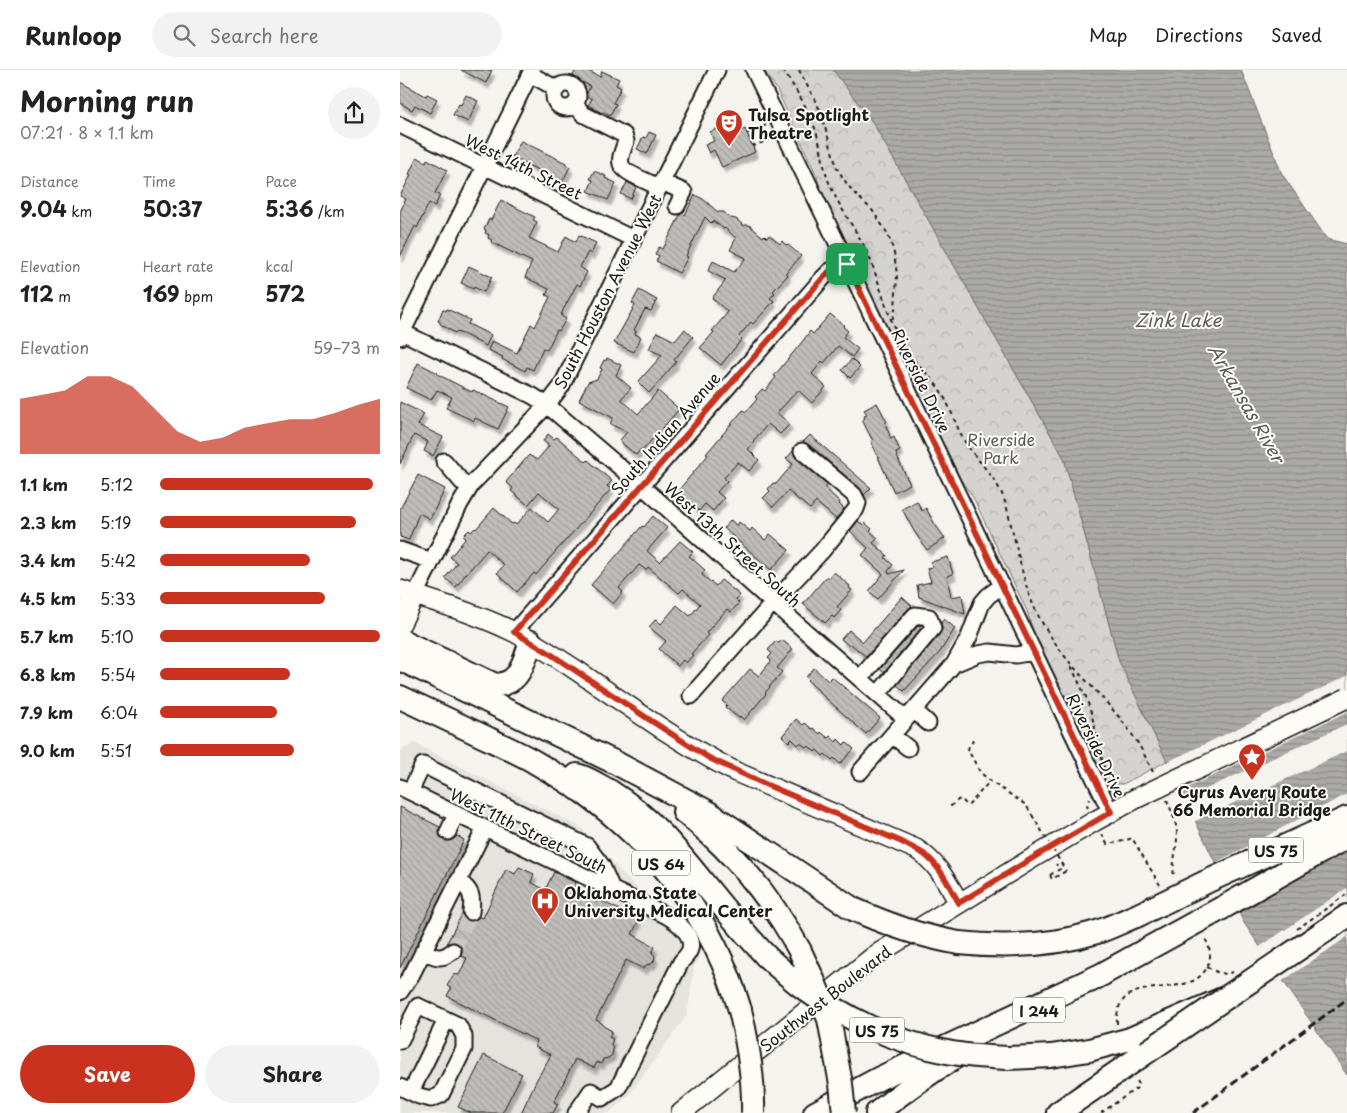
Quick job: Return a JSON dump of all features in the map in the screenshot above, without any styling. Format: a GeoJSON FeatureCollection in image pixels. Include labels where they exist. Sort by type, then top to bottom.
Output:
{"type":"FeatureCollection","features":[{"type":"Feature","properties":{"kind":"highway"},"geometry":{"type":"LineString","coordinates":[[414,660],[500,685],[513,680],[518,674],[522,637]]}},
{"type":"Feature","properties":{"kind":"highway"},"geometry":{"type":"LineString","coordinates":[[400,640],[414,660],[616,763],[706,830],[737,861],[770,901],[800,951],[812,977],[829,1019],[839,1070],[844,1113]]}},
{"type":"Feature","properties":{"kind":"highway","name":"US 64"},"geometry":{"type":"LineString","coordinates":[[401,697],[531,760],[584,792],[621,822],[660,862],[710,935],[734,990],[748,1045],[753,1113]]}},
{"type":"Feature","properties":{"kind":"highway","name":"US 75"},"geometry":{"type":"LineString","coordinates":[[531,760],[589,779],[617,796],[656,826],[723,907],[766,956],[786,975],[815,996],[850,1017],[886,1034],[946,1052],[1008,1058],[1050,1056],[1089,1050],[1130,1039],[1227,996]]}},
{"type":"Feature","properties":{"kind":"highway","name":"US 75"},"geometry":{"type":"LineString","coordinates":[[616,763],[706,811],[853,909],[904,930],[935,939],[982,945],[1038,944],[1098,932],[1347,818]]}},
{"type":"Feature","properties":{"kind":"highway","name":"I 244"},"geometry":{"type":"LineString","coordinates":[[877,1113],[934,1070],[983,1041],[1347,837]]}},
{"type":"Feature","properties":{"kind":"highway"},"geometry":{"type":"LineString","coordinates":[[1058,1113],[1347,916]]}},
{"type":"Feature","properties":{"kind":"highway"},"geometry":{"type":"LineString","coordinates":[[815,1113],[880,1078],[1103,974]]}},
{"type":"Feature","properties":{"kind":"main road"},"geometry":{"type":"LineString","coordinates":[[407,593],[458,610],[522,637],[709,758],[921,852],[938,868],[959,903]]}},
{"type":"Feature","properties":{"kind":"main road","name":"South Houston Avenue West"},"geometry":{"type":"LineString","coordinates":[[400,625],[407,593]]}},
{"type":"Feature","properties":{"kind":"main road","name":"Southwest Boulevard"},"geometry":{"type":"LineString","coordinates":[[682,1113],[874,956],[1052,846],[1111,812],[1347,698]]}},
{"type":"Feature","properties":{"kind":"street","name":"South Houston Avenue West"},"geometry":{"type":"LineString","coordinates":[[407,593],[432,561],[469,487],[548,405],[561,387],[718,70]]}},
{"type":"Feature","properties":{"kind":"street","name":"Riverside Drive"},"geometry":{"type":"LineString","coordinates":[[754,70],[1032,652],[1111,812]]}},
{"type":"Feature","properties":{"kind":"street"},"geometry":{"type":"LineString","coordinates":[[401,333],[531,72],[563,81],[576,89],[578,97],[574,104],[583,114],[624,136],[626,140],[621,165],[625,170],[684,192],[677,206]]}},
{"type":"Feature","properties":{"kind":"street","name":"West 14th Street"},"geometry":{"type":"LineString","coordinates":[[400,125],[633,239]]}},
{"type":"Feature","properties":{"kind":"street","name":"South Indian Avenue"},"geometry":{"type":"LineString","coordinates":[[522,637],[642,486],[823,278],[830,271],[847,264]]}},
{"type":"Feature","properties":{"kind":"street","name":"West 13th Street South"},"geometry":{"type":"LineString","coordinates":[[401,333],[548,405],[878,694],[910,715],[928,724]]}},
{"type":"Feature","properties":{"kind":"street"},"geometry":{"type":"LineString","coordinates":[[691,696],[822,551],[856,509],[858,503],[854,495],[802,452]]}},
{"type":"Feature","properties":{"kind":"street"},"geometry":{"type":"LineString","coordinates":[[444,461],[462,482],[469,487]]}},
{"type":"Feature","properties":{"kind":"street"},"geometry":{"type":"LineString","coordinates":[[400,550],[432,561]]}},
{"type":"Feature","properties":{"kind":"street"},"geometry":{"type":"LineString","coordinates":[[860,772],[954,664],[969,637],[982,603],[1001,586]]}},
{"type":"Feature","properties":{"kind":"street"},"geometry":{"type":"LineString","coordinates":[[860,678],[915,614],[929,617],[933,628],[878,694]]}},
{"type":"Feature","properties":{"kind":"street"},"geometry":{"type":"LineString","coordinates":[[954,664],[973,656],[990,652],[1016,655],[1032,652]]}},
{"type":"Feature","properties":{"kind":"street"},"geometry":{"type":"LineString","coordinates":[[892,735],[908,748]]}},
{"type":"Feature","properties":{"kind":"street"},"geometry":{"type":"LineString","coordinates":[[405,790],[424,764],[587,846],[602,866],[612,889]]}},
{"type":"Feature","properties":{"kind":"street","name":"West 11th Street South"},"geometry":{"type":"LineString","coordinates":[[405,790],[666,915],[682,926],[690,939],[690,950],[681,962],[618,1088],[602,1098],[591,1091],[576,1113]]}},
{"type":"Feature","properties":{"kind":"street"},"geometry":{"type":"LineString","coordinates":[[448,832],[456,814]]}},
{"type":"Feature","properties":{"kind":"street"},"geometry":{"type":"LineString","coordinates":[[400,992],[412,974],[484,828]]}},
{"type":"Feature","properties":{"kind":"street"},"geometry":{"type":"LineString","coordinates":[[458,881],[467,886],[470,893],[472,900],[471,912]]}},
{"type":"Feature","properties":{"kind":"street"},"geometry":{"type":"LineString","coordinates":[[423,951],[436,957],[445,957],[453,952]]}},
{"type":"Feature","properties":{"kind":"street"},"geometry":{"type":"LineString","coordinates":[[400,1041],[418,1006],[458,1025],[464,1036],[464,1049],[441,1095],[431,1099],[419,1096],[405,1089],[446,1020]]}},
{"type":"Feature","properties":{"kind":"path"},"geometry":{"type":"LineString","coordinates":[[783,70],[813,122],[830,183],[866,250],[898,337],[939,389],[969,448],[1000,490],[1007,508],[1028,593],[1040,618],[1069,662],[1089,707],[1106,774]]}},
{"type":"Feature","properties":{"kind":"path"},"geometry":{"type":"LineString","coordinates":[[799,70],[820,110],[837,168],[855,194],[872,210],[891,242],[897,275],[895,310],[892,321]]}},
{"type":"Feature","properties":{"kind":"path"},"geometry":{"type":"LineString","coordinates":[[781,126],[754,146],[748,134],[781,126]]}},
{"type":"Feature","properties":{"kind":"path"},"geometry":{"type":"LineString","coordinates":[[1069,662],[1129,730],[1156,778]]}},
{"type":"Feature","properties":{"kind":"path"},"geometry":{"type":"LineString","coordinates":[[972,740],[968,750],[980,772],[1026,805],[1066,871],[1052,879],[1050,876],[1060,869],[1056,864]]}},
{"type":"Feature","properties":{"kind":"path"},"geometry":{"type":"LineString","coordinates":[[951,805],[961,799],[968,806],[990,781]]}},
{"type":"Feature","properties":{"kind":"path"},"geometry":{"type":"LineString","coordinates":[[1166,799],[1175,820],[1177,833],[1173,868],[1175,883]]}},
{"type":"Feature","properties":{"kind":"path"},"geometry":{"type":"LineString","coordinates":[[1107,844],[1132,838],[1162,888]]}},
{"type":"Feature","properties":{"kind":"path"},"geometry":{"type":"LineString","coordinates":[[1207,967],[1226,975],[1231,973]]}},
{"type":"Feature","properties":{"kind":"shaded area","name":"Oklahoma State University Medical Center"},"geometry":{"type":"Polygon","coordinates":[[[414,743],[580,827],[634,886],[652,899],[682,915],[697,936],[700,952],[694,967],[687,1015],[630,1094],[609,1113],[400,1113],[400,752],[414,743]]]}},
{"type":"Feature","properties":{"kind":"green space","name":"Riverside Park"},"geometry":{"type":"Polygon","coordinates":[[[764,70],[833,70],[873,123],[1064,458],[1119,661],[1167,761],[1123,784],[1105,784],[1034,634],[1027,611],[973,497],[958,476],[820,190],[817,176],[777,90],[764,70]]]}},
{"type":"Feature","properties":{"kind":"water","name":"Zink Lake"},"geometry":{"type":"Polygon","coordinates":[[[833,70],[1241,70],[1282,174],[1327,239],[1347,244],[1347,1075],[1244,923],[1119,661],[1064,458],[873,123],[833,70]]]}},
{"type":"Feature","properties":{"kind":"pier"},"geometry":{"type":"Polygon","coordinates":[[[1347,676],[1347,712],[1179,792],[1165,763],[1347,676]]]}},
{"type":"Feature","properties":{"kind":"pier","name":"Cyrus Avery Route 66 Memorial Bridge"},"geometry":{"type":"Polygon","coordinates":[[[1347,724],[1347,751],[1193,822],[1182,800],[1347,724]]]}},
{"type":"Feature","properties":{"kind":"pier"},"geometry":{"type":"Polygon","coordinates":[[[1347,794],[1347,845],[1234,909],[1213,864],[1347,794]]]}},
{"type":"Feature","properties":{"kind":"pier"},"geometry":{"type":"Polygon","coordinates":[[[1347,888],[1347,937],[1281,982],[1258,948],[1347,888]]]}},
{"type":"Feature","properties":{"kind":"building"},"geometry":{"type":"Polygon","coordinates":[[[461,70],[492,70],[486,83],[461,70]]]}},
{"type":"Feature","properties":{"kind":"building"},"geometry":{"type":"Polygon","coordinates":[[[576,70],[587,70],[600,77],[602,71],[619,79],[616,85],[621,88],[613,103],[616,104],[610,115],[588,105],[592,99],[586,96],[590,86],[572,77],[576,70]]]}},
{"type":"Feature","properties":{"kind":"building"},"geometry":{"type":"Polygon","coordinates":[[[400,82],[426,96],[427,94],[437,99],[430,113],[415,105],[412,110],[400,103],[400,82]]]}},
{"type":"Feature","properties":{"kind":"building"},"geometry":{"type":"Polygon","coordinates":[[[466,95],[478,101],[468,122],[453,115],[466,95]]]}},
{"type":"Feature","properties":{"kind":"building","name":"Tulsa Spotlight Theatre"},"geometry":{"type":"Polygon","coordinates":[[[718,128],[723,139],[745,129],[755,152],[722,167],[714,150],[709,153],[705,145],[714,141],[710,132],[718,128]]]}},
{"type":"Feature","properties":{"kind":"building"},"geometry":{"type":"Polygon","coordinates":[[[649,132],[656,135],[647,154],[637,149],[643,137],[646,138],[649,132]]]}},
{"type":"Feature","properties":{"kind":"building"},"geometry":{"type":"Polygon","coordinates":[[[521,141],[566,163],[570,167],[562,182],[512,157],[521,141]]]}},
{"type":"Feature","properties":{"kind":"building"},"geometry":{"type":"Polygon","coordinates":[[[417,157],[426,162],[427,159],[447,170],[435,193],[440,195],[435,206],[429,203],[400,257],[400,212],[406,199],[400,196],[411,175],[409,174],[417,157]]]}},
{"type":"Feature","properties":{"kind":"building"},"geometry":{"type":"Polygon","coordinates":[[[594,171],[616,183],[608,200],[588,191],[593,180],[590,179],[594,171]]]}},
{"type":"Feature","properties":{"kind":"building"},"geometry":{"type":"Polygon","coordinates":[[[627,182],[636,187],[631,199],[621,194],[627,182]]]}},
{"type":"Feature","properties":{"kind":"building"},"geometry":{"type":"Polygon","coordinates":[[[695,195],[703,199],[718,212],[724,212],[730,218],[736,219],[743,225],[749,225],[763,237],[764,235],[767,238],[769,235],[780,244],[782,241],[801,256],[786,273],[788,275],[773,291],[775,293],[770,298],[774,301],[739,336],[742,339],[721,365],[700,348],[728,312],[712,298],[726,280],[708,271],[713,261],[734,272],[746,258],[730,250],[736,238],[725,228],[713,221],[711,223],[705,217],[679,273],[656,261],[659,256],[655,254],[659,247],[662,249],[665,245],[680,215],[683,213],[685,215],[695,195]]]}},
{"type":"Feature","properties":{"kind":"building"},"geometry":{"type":"Polygon","coordinates":[[[501,200],[535,217],[533,220],[537,222],[529,238],[558,252],[566,236],[576,242],[579,235],[596,243],[591,254],[588,252],[580,267],[587,272],[580,286],[577,284],[563,310],[561,316],[566,319],[559,331],[557,330],[547,350],[543,348],[533,370],[527,367],[525,371],[488,350],[492,341],[517,353],[531,324],[535,327],[550,297],[546,295],[549,289],[525,277],[532,262],[491,242],[492,240],[488,238],[489,235],[485,233],[486,230],[484,229],[501,200]]]}},
{"type":"Feature","properties":{"kind":"building"},"geometry":{"type":"Polygon","coordinates":[[[469,266],[492,277],[484,292],[461,283],[469,266]]]}},
{"type":"Feature","properties":{"kind":"building"},"geometry":{"type":"Polygon","coordinates":[[[639,290],[657,300],[651,311],[645,309],[634,330],[636,331],[635,334],[641,337],[634,352],[614,343],[635,305],[632,303],[639,290]]]}},
{"type":"Feature","properties":{"kind":"building"},"geometry":{"type":"Polygon","coordinates":[[[443,309],[446,311],[447,309],[470,320],[468,324],[491,335],[486,346],[463,334],[455,333],[440,324],[438,321],[443,309]]]}},
{"type":"Feature","properties":{"kind":"building"},"geometry":{"type":"Polygon","coordinates":[[[830,314],[844,325],[843,327],[848,331],[843,337],[858,349],[852,357],[838,346],[824,363],[822,361],[812,374],[826,387],[812,403],[798,390],[777,413],[790,424],[780,434],[768,424],[748,449],[759,460],[749,471],[738,462],[724,478],[727,481],[717,492],[724,498],[713,511],[705,504],[699,511],[677,492],[743,410],[746,412],[757,399],[755,397],[762,389],[765,391],[776,377],[774,376],[810,331],[813,334],[830,314]]]}},
{"type":"Feature","properties":{"kind":"building"},"geometry":{"type":"Polygon","coordinates":[[[685,329],[693,337],[674,360],[676,362],[649,393],[638,382],[662,355],[649,349],[657,332],[675,341],[685,329]]]}},
{"type":"Feature","properties":{"kind":"building"},"geometry":{"type":"Polygon","coordinates":[[[607,358],[621,365],[616,375],[631,388],[621,399],[638,414],[658,391],[679,409],[662,429],[664,432],[658,438],[656,435],[636,455],[619,441],[627,432],[610,424],[613,418],[579,400],[588,382],[597,379],[602,369],[600,368],[607,358]]]}},
{"type":"Feature","properties":{"kind":"building"},"geometry":{"type":"Polygon","coordinates":[[[852,359],[860,367],[850,378],[842,370],[852,359]]]}},
{"type":"Feature","properties":{"kind":"building"},"geometry":{"type":"Polygon","coordinates":[[[418,363],[472,392],[473,390],[509,407],[498,429],[475,418],[474,421],[446,408],[452,397],[437,390],[431,400],[406,388],[418,363]]]}},
{"type":"Feature","properties":{"kind":"building"},"geometry":{"type":"Polygon","coordinates":[[[400,402],[424,414],[418,425],[443,437],[433,456],[424,451],[428,442],[414,435],[400,464],[400,402]]]}},
{"type":"Feature","properties":{"kind":"building"},"geometry":{"type":"Polygon","coordinates":[[[877,403],[887,422],[885,423],[891,439],[894,437],[900,451],[896,453],[910,484],[894,492],[871,442],[873,441],[862,420],[867,414],[864,410],[877,403]]]}},
{"type":"Feature","properties":{"kind":"building"},"geometry":{"type":"Polygon","coordinates":[[[548,434],[554,439],[557,437],[586,462],[588,460],[612,481],[607,486],[611,489],[536,575],[534,573],[517,592],[497,573],[504,565],[487,550],[456,587],[445,578],[457,563],[450,557],[466,538],[463,536],[469,530],[471,532],[476,529],[494,508],[512,524],[516,525],[532,507],[548,522],[559,509],[539,492],[528,505],[511,491],[513,488],[506,482],[529,455],[537,460],[549,446],[543,441],[548,434]]]}},
{"type":"Feature","properties":{"kind":"building"},"geometry":{"type":"Polygon","coordinates":[[[810,435],[871,488],[864,495],[860,488],[808,444],[803,442],[810,435]]]}},
{"type":"Feature","properties":{"kind":"building"},"geometry":{"type":"Polygon","coordinates":[[[793,451],[796,458],[828,485],[825,488],[840,502],[839,504],[844,509],[836,519],[816,502],[810,509],[788,491],[773,507],[763,498],[770,491],[768,489],[773,483],[776,484],[793,464],[786,459],[793,451]]]}},
{"type":"Feature","properties":{"kind":"building"},"geometry":{"type":"Polygon","coordinates":[[[418,475],[445,489],[430,519],[419,513],[409,540],[400,537],[400,509],[418,475]]]}},
{"type":"Feature","properties":{"kind":"building"},"geometry":{"type":"Polygon","coordinates":[[[917,501],[922,511],[926,508],[945,538],[927,550],[902,509],[917,501]]]}},
{"type":"Feature","properties":{"kind":"building"},"geometry":{"type":"Polygon","coordinates":[[[653,516],[667,528],[647,551],[660,562],[680,541],[693,552],[689,556],[705,570],[702,575],[716,586],[721,580],[740,595],[736,600],[739,603],[731,612],[727,609],[706,633],[708,635],[691,654],[693,655],[686,663],[683,660],[678,666],[659,649],[666,641],[649,627],[656,619],[661,624],[677,605],[690,616],[700,604],[683,589],[679,593],[648,567],[646,570],[639,565],[619,588],[623,592],[613,604],[591,585],[653,516]]]}},
{"type":"Feature","properties":{"kind":"building"},"geometry":{"type":"Polygon","coordinates":[[[731,520],[737,526],[739,522],[750,531],[752,528],[765,540],[770,534],[789,550],[771,570],[724,528],[731,520]]]}},
{"type":"Feature","properties":{"kind":"building"},"geometry":{"type":"Polygon","coordinates":[[[858,521],[863,525],[865,523],[878,538],[873,543],[887,555],[885,558],[893,565],[888,571],[889,574],[904,570],[878,599],[869,591],[883,574],[862,555],[868,548],[850,531],[858,521]]]}},
{"type":"Feature","properties":{"kind":"building"},"geometry":{"type":"Polygon","coordinates":[[[948,557],[953,574],[947,576],[951,597],[962,595],[965,614],[919,597],[917,585],[931,582],[927,568],[932,567],[931,562],[948,557]]]}},
{"type":"Feature","properties":{"kind":"building"},"geometry":{"type":"Polygon","coordinates":[[[834,572],[852,590],[837,607],[841,610],[834,618],[832,616],[825,623],[803,604],[827,576],[829,578],[834,572]]]}},
{"type":"Feature","properties":{"kind":"building"},"geometry":{"type":"Polygon","coordinates":[[[902,597],[912,606],[866,657],[851,644],[849,646],[841,639],[849,630],[863,642],[902,597]]]}},
{"type":"Feature","properties":{"kind":"building"},"geometry":{"type":"Polygon","coordinates":[[[944,619],[955,628],[954,630],[940,652],[904,691],[897,685],[940,634],[942,629],[941,623],[944,619]]]}},
{"type":"Feature","properties":{"kind":"building"},"geometry":{"type":"Polygon","coordinates":[[[918,626],[921,628],[884,673],[880,669],[918,626]]]}},
{"type":"Feature","properties":{"kind":"building"},"geometry":{"type":"Polygon","coordinates":[[[782,640],[793,649],[777,668],[782,672],[744,720],[740,716],[739,718],[725,707],[727,705],[722,701],[750,669],[759,676],[771,661],[768,658],[772,654],[768,650],[776,641],[779,643],[782,640]]]}},
{"type":"Feature","properties":{"kind":"building"},"geometry":{"type":"Polygon","coordinates":[[[814,668],[828,681],[832,677],[880,718],[866,734],[808,681],[806,677],[814,668]]]}},
{"type":"Feature","properties":{"kind":"building"},"geometry":{"type":"Polygon","coordinates":[[[796,719],[820,734],[821,732],[828,738],[830,736],[836,742],[838,739],[844,745],[846,742],[854,749],[840,764],[834,758],[832,760],[825,754],[823,756],[817,750],[815,752],[809,746],[807,748],[800,743],[798,745],[792,739],[789,742],[782,736],[796,719]]]}},
{"type":"Feature","properties":{"kind":"building"},"geometry":{"type":"Polygon","coordinates":[[[400,807],[440,827],[439,833],[444,840],[449,841],[457,836],[464,840],[400,968],[400,807]]]}},
{"type":"Feature","properties":{"kind":"building"},"geometry":{"type":"Polygon","coordinates":[[[519,867],[534,874],[531,882],[545,890],[554,872],[576,883],[573,890],[597,902],[598,899],[639,920],[632,934],[655,947],[652,953],[655,956],[654,961],[646,965],[644,969],[626,960],[596,1020],[612,1031],[609,1037],[613,1039],[611,1044],[612,1055],[603,1059],[601,1064],[597,1062],[594,1068],[575,1059],[554,1102],[558,1104],[553,1113],[521,1113],[551,1055],[535,1047],[537,1041],[447,996],[451,988],[447,986],[454,974],[459,975],[467,958],[461,956],[462,950],[460,945],[453,942],[447,943],[462,914],[469,921],[479,917],[483,918],[506,869],[515,874],[519,867]]]}},
{"type":"Feature","properties":{"kind":"building"},"geometry":{"type":"Polygon","coordinates":[[[484,1055],[522,1074],[502,1113],[471,1113],[458,1107],[484,1055]]]}},
{"type":"Feature","properties":{"kind":"tunnel"},"geometry":{"type":"LineString","coordinates":[[453,951],[471,912]]}},
{"type":"Feature","properties":{"kind":"railway"},"geometry":{"type":"LineString","coordinates":[[1193,1113],[1347,999]]}},
{"type":"Feature","properties":{"kind":"place","name":"Tulsa Spotlight Theatre"},"geometry":{"type":"Point","coordinates":[729,147]}},
{"type":"Feature","properties":{"kind":"place","name":"Cyrus Avery Route 66 Memorial Bridge"},"geometry":{"type":"Point","coordinates":[1252,781]}},
{"type":"Feature","properties":{"kind":"place","name":"Oklahoma State University Medical Center"},"geometry":{"type":"Point","coordinates":[545,925]}},
{"type":"Feature","properties":{"kind":"route"},"geometry":{"type":"LineString","coordinates":[[847,264],[1032,652],[1111,812],[959,903],[938,868],[925,855],[902,842],[736,772],[709,758],[514,632],[823,278],[830,271],[847,264]]}},
{"type":"Feature","properties":{"kind":"water label","name":"Arkansas River"},"geometry":{"type":"Point","coordinates":[1247,403]}}]}
